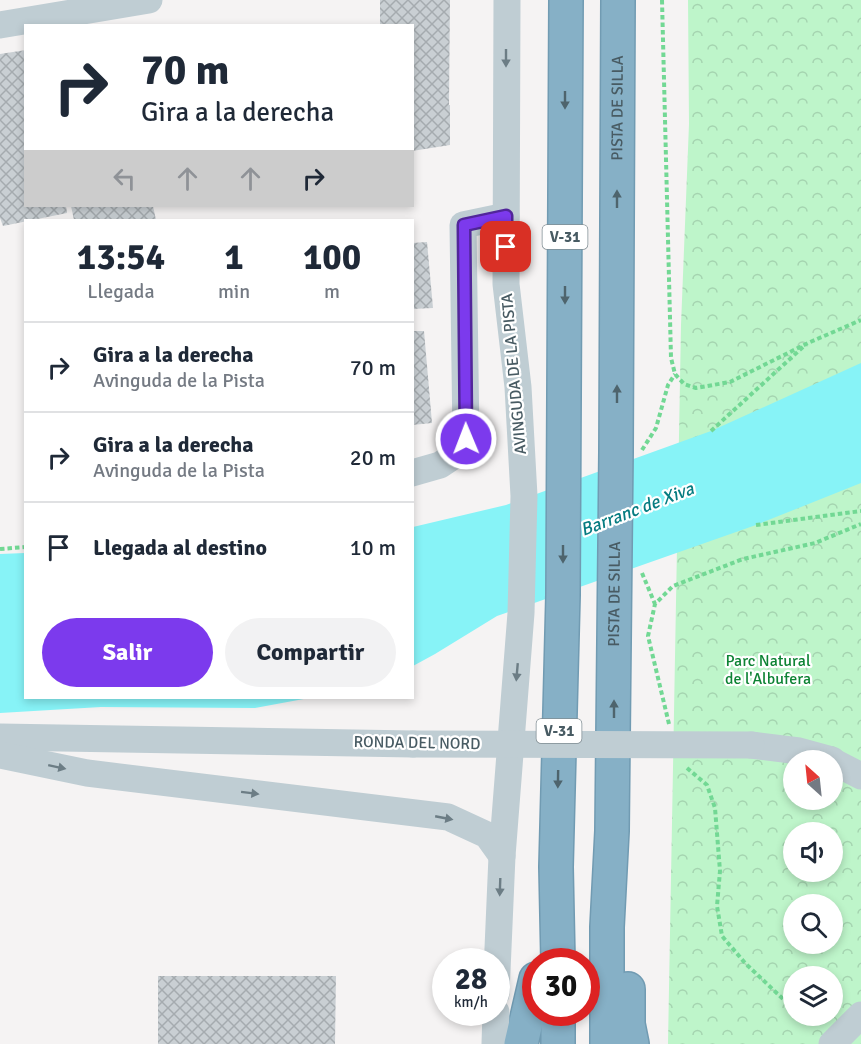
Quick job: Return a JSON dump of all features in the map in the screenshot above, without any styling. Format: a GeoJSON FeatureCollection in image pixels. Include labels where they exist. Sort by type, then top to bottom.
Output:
{"type":"FeatureCollection","features":[{"type":"Feature","properties":{"kind":"highway","name":"V-31"},"geometry":{"type":"LineString","coordinates":[[558,948],[556,867],[563,594],[566,0]]}},
{"type":"Feature","properties":{"kind":"highway","name":"PISTA DE SILLA"},"geometry":{"type":"LineString","coordinates":[[607,1044],[612,831],[627,573],[627,454],[618,0]]}},
{"type":"Feature","properties":{"kind":"highway"},"geometry":{"type":"LineString","coordinates":[[612,831],[628,923],[628,1024],[632,1044]]}},
{"type":"Feature","properties":{"kind":"highway"},"geometry":{"type":"LineString","coordinates":[[537,948],[538,920],[556,867]]}},
{"type":"Feature","properties":{"kind":"highway"},"geometry":{"type":"LineString","coordinates":[[521,1044],[525,1026]]}},
{"type":"Feature","properties":{"kind":"highway"},"geometry":{"type":"LineString","coordinates":[[558,1026],[558,1044]]}},
{"type":"Feature","properties":{"kind":"street"},"geometry":{"type":"LineString","coordinates":[[0,25],[149,0]]}},
{"type":"Feature","properties":{"kind":"street","name":"AVINGUDA DE LA PISTA"},"geometry":{"type":"LineString","coordinates":[[498,948],[502,855],[521,614],[524,496],[518,387],[506,284],[507,0]]}},
{"type":"Feature","properties":{"kind":"street"},"geometry":{"type":"LineString","coordinates":[[414,472],[440,465],[458,453],[466,439],[464,225],[506,216]]}},
{"type":"Feature","properties":{"kind":"street","name":"RONDA DEL NORD"},"geometry":{"type":"LineString","coordinates":[[0,736],[413,744],[751,745],[791,750]]}},
{"type":"Feature","properties":{"kind":"street"},"geometry":{"type":"LineString","coordinates":[[0,755],[87,773],[448,817],[487,836],[502,855]]}},
{"type":"Feature","properties":{"kind":"street","name":"RONDA DEL NORD"},"geometry":{"type":"LineString","coordinates":[[843,767],[861,776]]}},
{"type":"Feature","properties":{"kind":"street"},"geometry":{"type":"LineString","coordinates":[[832,1044],[861,1015]]}},
{"type":"Feature","properties":{"kind":"street"},"geometry":{"type":"LineString","coordinates":[[495,1044],[496,1026]]}},
{"type":"Feature","properties":{"kind":"path"},"geometry":{"type":"LineString","coordinates":[[662,0],[671,358],[675,374],[684,384],[696,388],[730,382],[808,343],[861,320]]}},
{"type":"Feature","properties":{"kind":"path"},"geometry":{"type":"LineString","coordinates":[[711,431],[808,343]]}},
{"type":"Feature","properties":{"kind":"path"},"geometry":{"type":"LineString","coordinates":[[627,454],[656,428],[668,385],[675,374]]}},
{"type":"Feature","properties":{"kind":"path"},"geometry":{"type":"LineString","coordinates":[[756,525],[861,511]]}},
{"type":"Feature","properties":{"kind":"path"},"geometry":{"type":"LineString","coordinates":[[0,549],[24,547]]}},
{"type":"Feature","properties":{"kind":"path"},"geometry":{"type":"LineString","coordinates":[[627,573],[656,603]]}},
{"type":"Feature","properties":{"kind":"green space","name":"Parc Natural de l'Albufera"},"geometry":{"type":"Polygon","coordinates":[[[688,0],[861,0],[861,1044],[668,1044],[681,325],[689,124],[688,0]]]}},
{"type":"Feature","properties":{"kind":"water","name":"Barranc de Xiva"},"geometry":{"type":"Polygon","coordinates":[[[861,363],[861,483],[756,525],[497,616],[414,665],[414,527],[506,505],[711,431],[861,363]]]}},
{"type":"Feature","properties":{"kind":"water"},"geometry":{"type":"Polygon","coordinates":[[[24,553],[24,699],[304,699],[255,708],[101,707],[0,713],[0,554],[24,553]]]}},
{"type":"Feature","properties":{"kind":"building"},"geometry":{"type":"Polygon","coordinates":[[[380,0],[450,0],[450,145],[414,151],[414,24],[380,24],[380,0]]]}},
{"type":"Feature","properties":{"kind":"building"},"geometry":{"type":"Polygon","coordinates":[[[24,50],[24,207],[66,207],[67,213],[37,219],[24,219],[24,222],[3,226],[0,218],[0,54],[24,50]]]}},
{"type":"Feature","properties":{"kind":"building"},"geometry":{"type":"Polygon","coordinates":[[[71,207],[153,207],[156,219],[74,219],[71,207]]]}},
{"type":"Feature","properties":{"kind":"building"},"geometry":{"type":"Polygon","coordinates":[[[427,242],[433,308],[414,309],[414,243],[427,242]]]}},
{"type":"Feature","properties":{"kind":"building"},"geometry":{"type":"Polygon","coordinates":[[[414,331],[424,331],[432,423],[414,425],[414,331]]]}},
{"type":"Feature","properties":{"kind":"building"},"geometry":{"type":"Polygon","coordinates":[[[158,976],[336,976],[335,1044],[158,1044],[158,976]]]}},
{"type":"Feature","properties":{"kind":"route"},"geometry":{"type":"LineString","coordinates":[[466,439],[464,225],[506,216],[506,247]]}}]}
